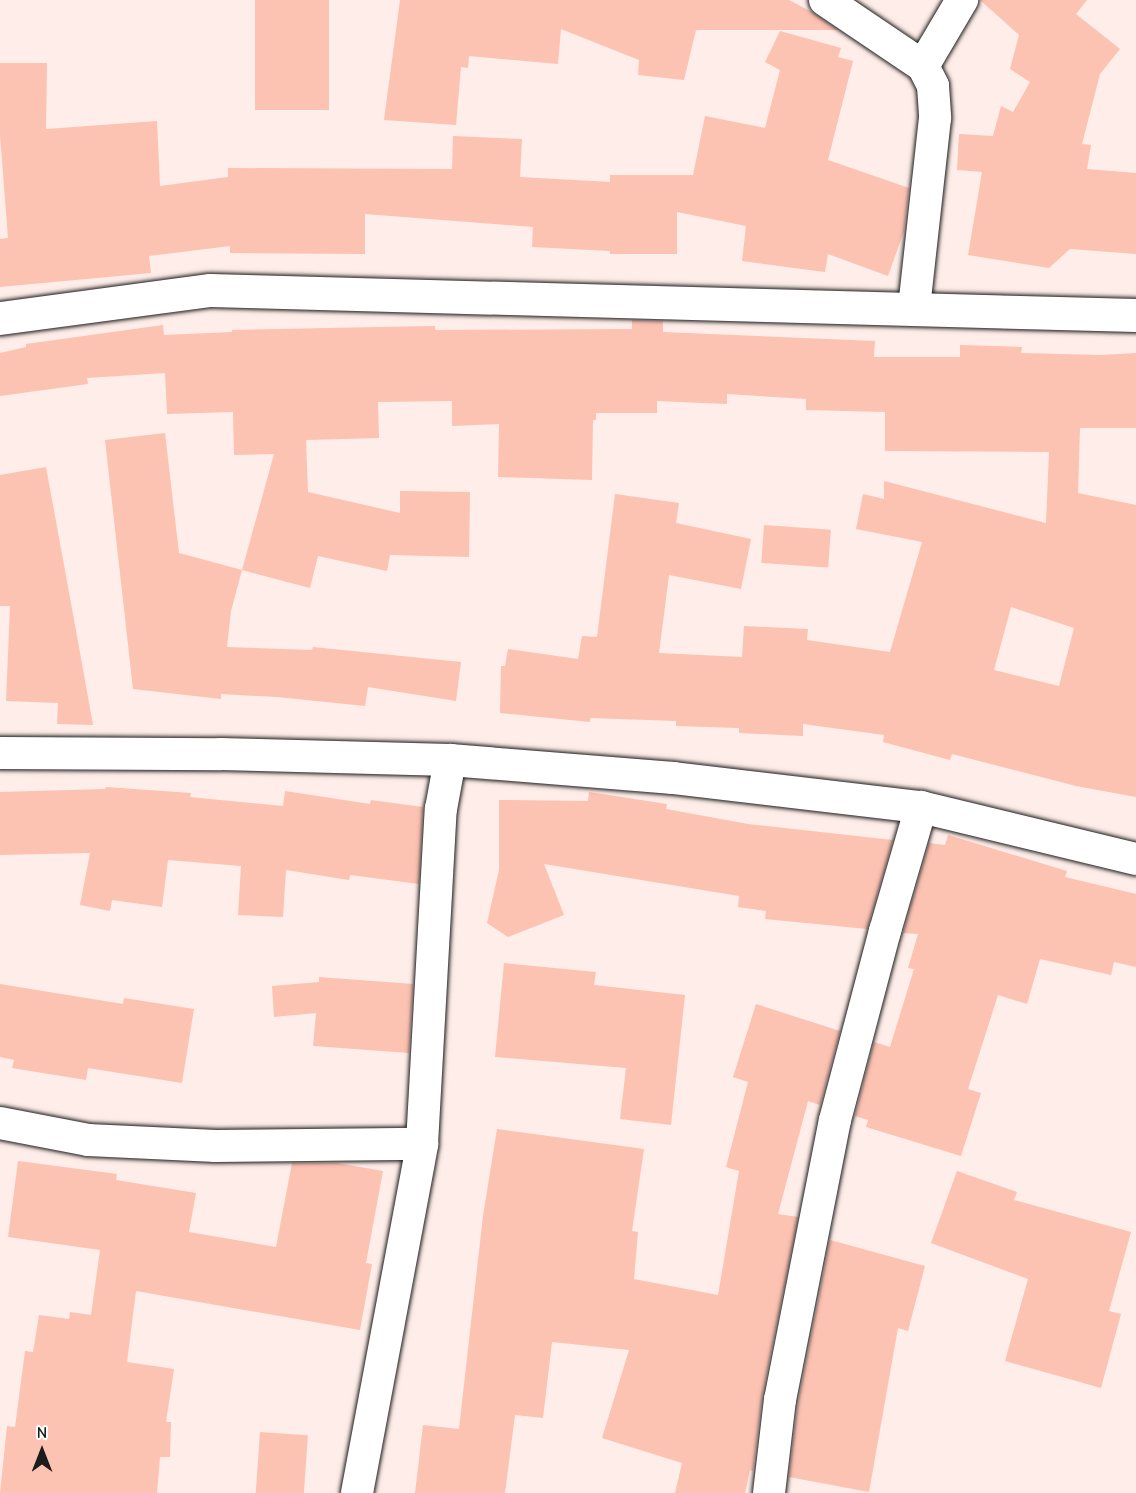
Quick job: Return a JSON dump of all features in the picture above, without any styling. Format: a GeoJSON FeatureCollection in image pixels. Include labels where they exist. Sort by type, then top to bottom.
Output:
{"type":"FeatureCollection","features":[{"type":"Feature","properties":{"kind":"street"},"geometry":{"type":"LineString","coordinates":[[825,0],[923,66],[933,86],[935,118],[914,308]]}},
{"type":"Feature","properties":{"kind":"street"},"geometry":{"type":"LineString","coordinates":[[923,66],[962,0]]}},
{"type":"Feature","properties":{"kind":"street"},"geometry":{"type":"LineString","coordinates":[[0,318],[210,290],[1136,315]]}},
{"type":"Feature","properties":{"kind":"street"},"geometry":{"type":"LineString","coordinates":[[0,753],[221,754],[450,760],[673,778],[921,807],[1136,859]]}},
{"type":"Feature","properties":{"kind":"street"},"geometry":{"type":"LineString","coordinates":[[357,1493],[422,1143],[441,809],[450,760]]}},
{"type":"Feature","properties":{"kind":"street"},"geometry":{"type":"LineString","coordinates":[[769,1493],[780,1400],[835,1120],[885,931],[921,807]]}},
{"type":"Feature","properties":{"kind":"street"},"geometry":{"type":"LineString","coordinates":[[0,1123],[100,1141],[216,1146],[422,1143]]}},
{"type":"Feature","properties":{"kind":"building"},"geometry":{"type":"Polygon","coordinates":[[[255,0],[329,0],[329,110],[255,110],[255,0]]]}},
{"type":"Feature","properties":{"kind":"building"},"geometry":{"type":"Polygon","coordinates":[[[400,0],[789,0],[838,30],[696,30],[684,80],[638,75],[639,60],[561,29],[558,64],[469,56],[468,68],[461,67],[456,125],[384,120],[400,0]]]}},
{"type":"Feature","properties":{"kind":"building"},"geometry":{"type":"Polygon","coordinates":[[[980,0],[1087,0],[1076,14],[1120,49],[1100,74],[1082,144],[1091,145],[1087,169],[1136,173],[1136,254],[1070,249],[1049,268],[968,255],[982,172],[957,170],[959,134],[993,136],[1001,106],[1013,112],[1030,82],[1010,69],[1019,35],[980,0]]]}},
{"type":"Feature","properties":{"kind":"building"},"geometry":{"type":"Polygon","coordinates":[[[780,31],[841,48],[838,57],[853,61],[828,160],[909,188],[904,231],[888,276],[828,254],[825,272],[742,261],[746,226],[677,212],[677,254],[610,254],[610,251],[532,247],[533,227],[365,214],[365,254],[230,253],[230,246],[149,256],[151,273],[0,287],[0,239],[8,238],[0,135],[0,63],[47,63],[46,129],[157,121],[160,186],[228,177],[228,168],[452,169],[453,136],[522,139],[520,177],[610,182],[610,175],[693,175],[705,116],[765,128],[780,70],[765,62],[780,31]]]}},
{"type":"Feature","properties":{"kind":"building"},"geometry":{"type":"Polygon","coordinates":[[[632,320],[663,321],[663,332],[875,341],[874,357],[960,357],[960,345],[1022,347],[1021,353],[1101,355],[1136,353],[1136,428],[1080,428],[1078,493],[1136,505],[1136,797],[1076,786],[952,754],[950,760],[883,742],[884,735],[803,724],[803,736],[739,733],[739,728],[676,726],[676,721],[590,718],[590,722],[500,713],[501,666],[505,666],[508,649],[578,659],[582,636],[597,637],[615,494],[679,503],[676,523],[751,539],[741,589],[669,575],[659,653],[742,657],[744,626],[808,629],[807,640],[890,652],[922,542],[856,529],[863,494],[884,499],[884,481],[1046,523],[1049,452],[885,451],[885,412],[806,410],[806,399],[727,394],[727,404],[657,401],[657,413],[596,413],[596,420],[593,420],[592,480],[498,477],[499,424],[452,426],[452,401],[378,402],[379,438],[306,440],[308,492],[400,513],[400,491],[470,492],[469,557],[390,555],[387,571],[318,556],[310,588],[242,570],[274,454],[234,455],[233,412],[167,414],[165,373],[87,378],[88,384],[0,396],[0,353],[26,347],[26,344],[163,325],[164,335],[232,332],[232,330],[435,326],[435,330],[632,329],[632,320]],[[1011,607],[994,670],[1059,686],[1074,628],[1011,607]]]}},
{"type":"Feature","properties":{"kind":"building"},"geometry":{"type":"Polygon","coordinates":[[[165,433],[179,553],[242,570],[231,611],[227,647],[312,650],[313,647],[461,662],[456,701],[368,687],[365,706],[221,694],[221,699],[133,689],[105,440],[165,433]]]}},
{"type":"Feature","properties":{"kind":"building"},"geometry":{"type":"Polygon","coordinates":[[[46,467],[93,725],[57,724],[58,703],[6,701],[10,606],[0,606],[0,475],[46,467]]]}},
{"type":"Feature","properties":{"kind":"building"},"geometry":{"type":"Polygon","coordinates":[[[764,525],[831,530],[828,568],[761,563],[764,525]]]}},
{"type":"Feature","properties":{"kind":"building"},"geometry":{"type":"Polygon","coordinates":[[[106,787],[191,793],[190,797],[283,806],[285,791],[370,804],[371,800],[423,807],[419,884],[350,875],[349,880],[286,870],[283,917],[238,915],[241,866],[168,860],[162,907],[112,900],[110,911],[80,905],[90,853],[0,855],[0,792],[105,789],[106,787]]]}},
{"type":"Feature","properties":{"kind":"building"},"geometry":{"type":"Polygon","coordinates":[[[589,792],[667,804],[666,809],[748,824],[893,840],[867,929],[765,919],[766,911],[738,907],[739,896],[544,864],[564,915],[508,937],[487,923],[499,870],[499,800],[588,801],[589,792]]]}},
{"type":"Feature","properties":{"kind":"building"},"geometry":{"type":"Polygon","coordinates":[[[948,835],[1067,871],[1065,877],[1136,894],[1136,967],[1114,962],[1111,975],[1040,959],[1027,1004],[998,995],[968,1089],[981,1093],[961,1156],[866,1127],[868,1120],[855,1116],[874,1042],[890,1047],[914,969],[908,968],[918,934],[903,933],[929,843],[945,845],[948,835]]]}},
{"type":"Feature","properties":{"kind":"building"},"geometry":{"type":"Polygon","coordinates":[[[504,963],[596,972],[594,985],[685,995],[671,1125],[620,1119],[626,1068],[495,1057],[504,963]]]}},
{"type":"Feature","properties":{"kind":"building"},"geometry":{"type":"Polygon","coordinates":[[[319,977],[413,984],[409,1053],[313,1046],[316,1013],[274,1017],[272,986],[319,982],[319,977]]]}},
{"type":"Feature","properties":{"kind":"building"},"geometry":{"type":"Polygon","coordinates":[[[0,984],[123,1004],[124,998],[194,1009],[182,1083],[88,1068],[86,1080],[12,1068],[14,1060],[0,1057],[0,984]]]}},
{"type":"Feature","properties":{"kind":"building"},"geometry":{"type":"Polygon","coordinates":[[[756,1004],[840,1031],[820,1105],[808,1101],[778,1214],[798,1217],[762,1397],[753,1471],[750,1470],[745,1493],[675,1493],[682,1463],[602,1438],[629,1350],[552,1342],[543,1418],[515,1415],[505,1493],[415,1493],[423,1425],[459,1429],[483,1216],[497,1129],[644,1149],[632,1231],[638,1232],[634,1279],[718,1295],[739,1171],[726,1167],[748,1082],[733,1077],[756,1004]]]}},
{"type":"Feature","properties":{"kind":"building"},"geometry":{"type":"Polygon","coordinates":[[[18,1161],[117,1174],[116,1180],[196,1193],[189,1232],[276,1247],[292,1163],[337,1163],[383,1171],[366,1263],[372,1264],[360,1330],[136,1291],[127,1362],[174,1369],[166,1422],[171,1422],[170,1457],[160,1457],[157,1493],[0,1493],[7,1426],[15,1427],[25,1351],[33,1352],[39,1315],[69,1319],[70,1312],[91,1315],[100,1250],[8,1237],[18,1161]]]}},
{"type":"Feature","properties":{"kind":"building"},"geometry":{"type":"Polygon","coordinates":[[[957,1171],[1017,1192],[1014,1200],[1131,1232],[1109,1311],[1121,1314],[1101,1388],[1005,1361],[1028,1279],[931,1243],[957,1171]]]}},
{"type":"Feature","properties":{"kind":"building"},"geometry":{"type":"Polygon","coordinates":[[[830,1240],[925,1266],[908,1331],[898,1328],[869,1492],[789,1477],[798,1403],[830,1240]]]}},
{"type":"Feature","properties":{"kind":"building"},"geometry":{"type":"Polygon","coordinates":[[[260,1432],[308,1435],[304,1493],[256,1493],[260,1432]]]}}]}
